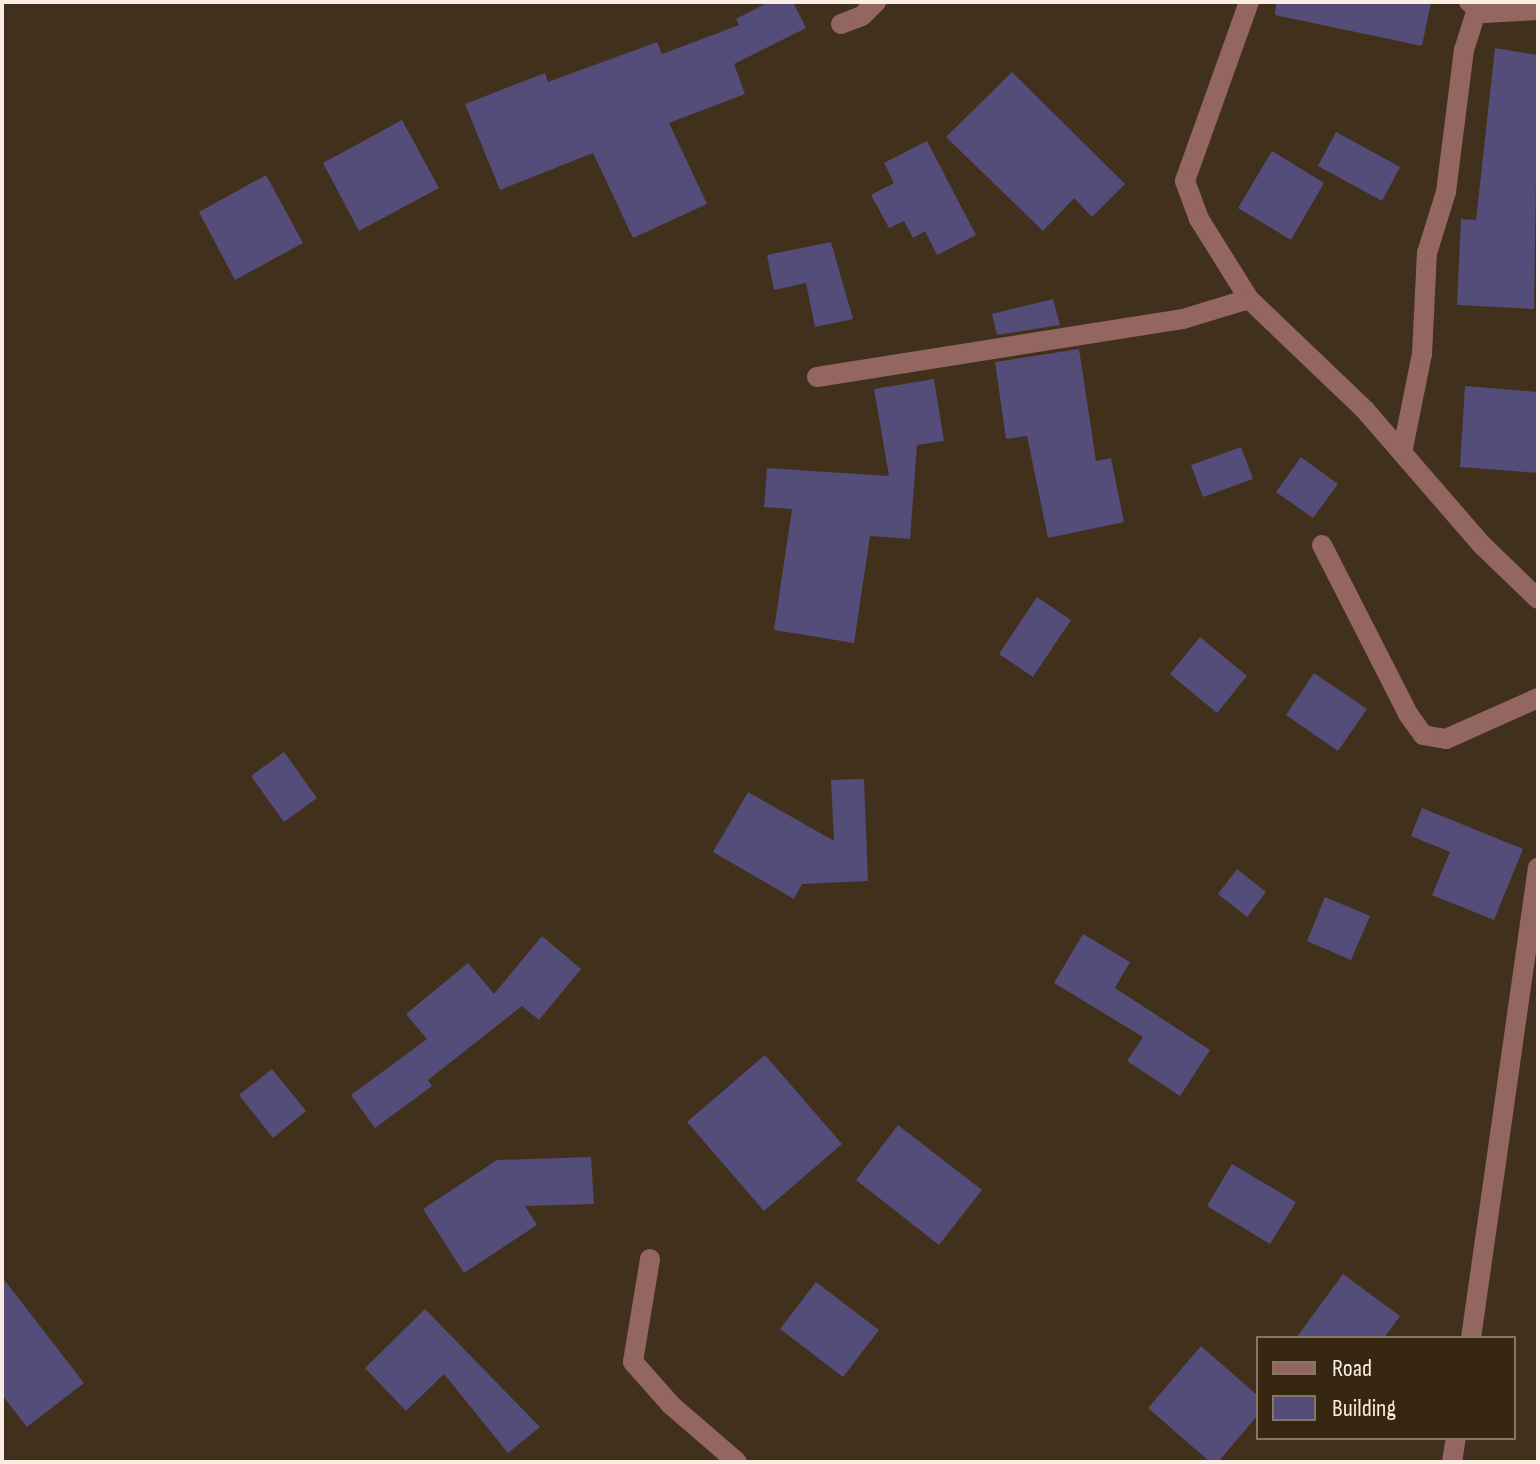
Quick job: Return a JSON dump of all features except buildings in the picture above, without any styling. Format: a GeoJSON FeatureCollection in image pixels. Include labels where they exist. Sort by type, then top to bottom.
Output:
{"type":"FeatureCollection","features":[{"type":"Feature","properties":{"kind":"street"},"geometry":{"type":"LineString","coordinates":[[841,24],[862,16],[876,2]]}},
{"type":"Feature","properties":{"kind":"street"},"geometry":{"type":"LineString","coordinates":[[1249,2],[1185,181],[1199,219],[1249,299],[1365,410],[1481,544],[1538,599]]}},
{"type":"Feature","properties":{"kind":"street"},"geometry":{"type":"LineString","coordinates":[[1402,453],[1422,354],[1427,253],[1446,192],[1464,50],[1473,6],[1494,14],[1538,10]]}},
{"type":"Feature","properties":{"kind":"street"},"geometry":{"type":"LineString","coordinates":[[817,377],[1183,319],[1249,299]]}},
{"type":"Feature","properties":{"kind":"street"},"geometry":{"type":"LineString","coordinates":[[1322,545],[1408,714],[1423,735],[1446,739],[1538,698]]}},
{"type":"Feature","properties":{"kind":"street"},"geometry":{"type":"LineString","coordinates":[[1471,1336],[1538,868]]}},
{"type":"Feature","properties":{"kind":"street"},"geometry":{"type":"LineString","coordinates":[[650,1259],[633,1362],[671,1405],[737,1462]]}},
{"type":"Feature","properties":{"kind":"street"},"geometry":{"type":"LineString","coordinates":[[1452,1462],[1456,1440]]}}]}
